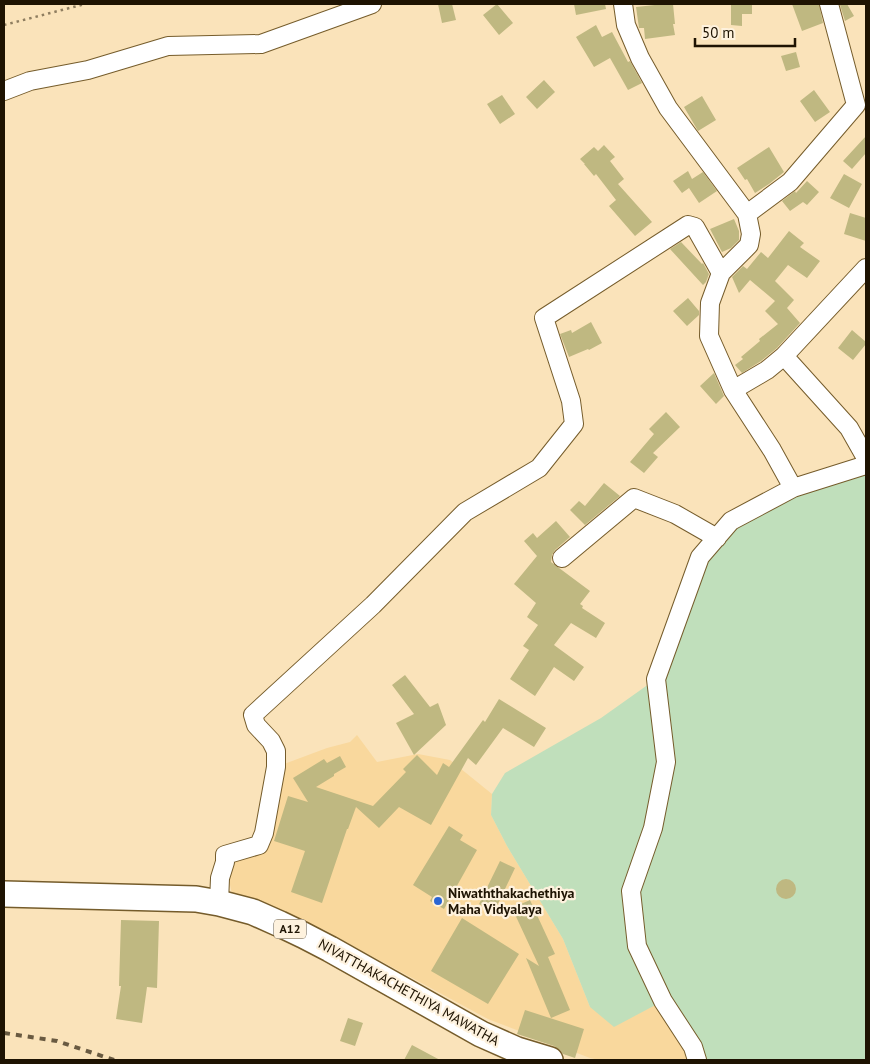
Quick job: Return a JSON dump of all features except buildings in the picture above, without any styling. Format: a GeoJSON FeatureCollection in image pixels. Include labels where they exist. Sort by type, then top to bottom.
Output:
{"type":"FeatureCollection","features":[{"type":"Feature","properties":{"kind":"highway","name":"NIVATTHAKACHETHIYA MAWATHA"},"geometry":{"type":"LineString","coordinates":[[4,894],[196,899],[253,912],[303,935],[481,1034],[517,1050],[550,1060]]}},
{"type":"Feature","properties":{"kind":"street"},"geometry":{"type":"LineString","coordinates":[[4,91],[30,81],[88,70],[168,46],[261,44],[372,4]]}},
{"type":"Feature","properties":{"kind":"street"},"geometry":{"type":"LineString","coordinates":[[623,4],[626,25],[640,58],[668,108],[747,214],[751,234],[749,245],[721,273],[710,303],[709,336],[733,390],[772,450],[793,488]]}},
{"type":"Feature","properties":{"kind":"street"},"geometry":{"type":"LineString","coordinates":[[747,214],[790,182],[856,105],[829,4]]}},
{"type":"Feature","properties":{"kind":"street"},"geometry":{"type":"LineString","coordinates":[[219,903],[220,878],[225,862],[225,854],[259,845],[264,833],[276,767],[276,751],[256,725],[252,715],[373,605],[465,512],[539,468],[574,424],[571,401],[544,318],[688,225],[696,227],[721,273]]}},
{"type":"Feature","properties":{"kind":"street"},"geometry":{"type":"LineString","coordinates":[[733,390],[767,370],[784,356],[866,268]]}},
{"type":"Feature","properties":{"kind":"street"},"geometry":{"type":"LineString","coordinates":[[784,356],[849,428],[866,458]]}},
{"type":"Feature","properties":{"kind":"street"},"geometry":{"type":"LineString","coordinates":[[697,1060],[693,1046],[663,1001],[637,946],[631,891],[653,828],[666,762],[656,679],[700,557],[731,521],[793,488],[866,465]]}},
{"type":"Feature","properties":{"kind":"street"},"geometry":{"type":"LineString","coordinates":[[562,558],[634,498],[675,514],[717,538]]}},
{"type":"Feature","properties":{"kind":"path"},"geometry":{"type":"LineString","coordinates":[[4,25],[85,4]]}},
{"type":"Feature","properties":{"kind":"shaded area","name":"Niwaththakachethiya Maha Vidyalaya"},"geometry":{"type":"Polygon","coordinates":[[[357,735],[377,762],[418,754],[450,760],[492,794],[491,815],[507,846],[563,939],[590,1007],[663,1001],[693,1047],[687,1060],[600,1060],[590,1058],[488,1019],[325,930],[286,917],[232,894],[225,862],[259,845],[276,767],[327,748],[350,742],[357,735]]]}},
{"type":"Feature","properties":{"kind":"green space"},"geometry":{"type":"Polygon","coordinates":[[[866,465],[866,1060],[703,1060],[663,1001],[614,1027],[590,1007],[563,939],[507,846],[491,815],[492,794],[505,773],[601,718],[656,679],[700,557],[731,521],[866,465]]]}},
{"type":"Feature","properties":{"kind":"railway"},"geometry":{"type":"LineString","coordinates":[[4,1033],[57,1041],[114,1060]]}},
{"type":"Feature","properties":{"kind":"place","name":"Niwaththakachethiya Maha Vidyalaya"},"geometry":{"type":"Point","coordinates":[438,901]}}]}
